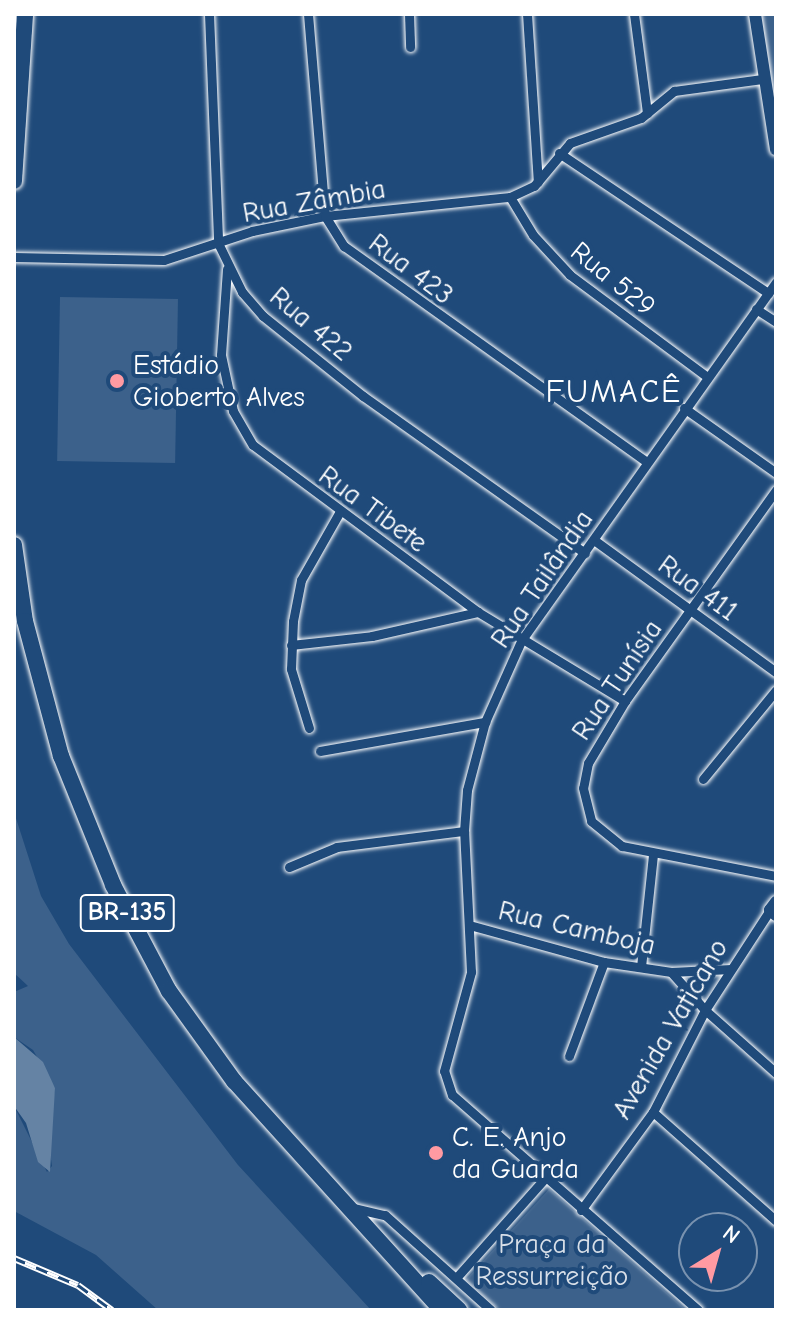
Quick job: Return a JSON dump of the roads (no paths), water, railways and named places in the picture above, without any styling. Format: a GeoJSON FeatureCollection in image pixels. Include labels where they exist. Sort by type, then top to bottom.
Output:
{"type":"FeatureCollection","features":[{"type":"Feature","properties":{"kind":"highway"},"geometry":{"type":"LineString","coordinates":[[14,181],[25,14]]}},
{"type":"Feature","properties":{"kind":"highway","name":"BR-135"},"geometry":{"type":"LineString","coordinates":[[14,545],[46,707],[79,808],[120,899],[191,1025],[354,1214],[442,1310]]}},
{"type":"Feature","properties":{"kind":"highway","name":"BR-135"},"geometry":{"type":"LineString","coordinates":[[354,1214],[459,1310]]}},
{"type":"Feature","properties":{"kind":"street","name":"Rua 422"},"geometry":{"type":"LineString","coordinates":[[209,14],[218,243],[227,269],[263,316],[339,376],[585,553]]}},
{"type":"Feature","properties":{"kind":"street","name":"Rua 423"},"geometry":{"type":"LineString","coordinates":[[308,14],[325,216],[344,246],[369,268],[647,462]]}},
{"type":"Feature","properties":{"kind":"street"},"geometry":{"type":"LineString","coordinates":[[409,14],[410,47]]}},
{"type":"Feature","properties":{"kind":"street"},"geometry":{"type":"LineString","coordinates":[[527,14],[538,182]]}},
{"type":"Feature","properties":{"kind":"street"},"geometry":{"type":"LineString","coordinates":[[634,14],[647,113]]}},
{"type":"Feature","properties":{"kind":"street"},"geometry":{"type":"LineString","coordinates":[[755,14],[762,79],[776,149]]}},
{"type":"Feature","properties":{"kind":"street","name":"Rua Zâmbia"},"geometry":{"type":"LineString","coordinates":[[14,257],[164,260],[325,216],[510,197],[538,182],[559,153],[579,138],[647,113],[674,91],[762,79]]}},
{"type":"Feature","properties":{"kind":"street"},"geometry":{"type":"LineString","coordinates":[[559,153],[768,293]]}},
{"type":"Feature","properties":{"kind":"street","name":"Rua 529"},"geometry":{"type":"LineString","coordinates":[[510,197],[533,235],[570,275],[706,376]]}},
{"type":"Feature","properties":{"kind":"street","name":"Rua Tibete"},"geometry":{"type":"LineString","coordinates":[[227,269],[221,355],[233,411],[253,445],[339,513],[478,612],[521,641],[625,701]]}},
{"type":"Feature","properties":{"kind":"street","name":"Rua Tailândia"},"geometry":{"type":"LineString","coordinates":[[768,293],[776,272]]}},
{"type":"Feature","properties":{"kind":"street","name":"Rua Tailândia"},"geometry":{"type":"LineString","coordinates":[[545,1178],[452,1095],[444,1071],[469,984],[473,926],[464,831],[467,790],[485,722],[521,641],[706,376],[776,282]]}},
{"type":"Feature","properties":{"kind":"street"},"geometry":{"type":"LineString","coordinates":[[756,309],[776,322]]}},
{"type":"Feature","properties":{"kind":"street"},"geometry":{"type":"LineString","coordinates":[[684,408],[776,473]]}},
{"type":"Feature","properties":{"kind":"street","name":"Rua Tunísia"},"geometry":{"type":"LineString","coordinates":[[776,490],[625,701],[588,763],[584,805],[605,837],[653,855],[776,876]]}},
{"type":"Feature","properties":{"kind":"street"},"geometry":{"type":"LineString","coordinates":[[309,728],[291,669],[291,645],[301,580],[339,513]]}},
{"type":"Feature","properties":{"kind":"street","name":"Rua 411"},"geometry":{"type":"LineString","coordinates":[[594,540],[776,672]]}},
{"type":"Feature","properties":{"kind":"street"},"geometry":{"type":"LineString","coordinates":[[291,645],[372,636],[478,612]]}},
{"type":"Feature","properties":{"kind":"street"},"geometry":{"type":"LineString","coordinates":[[703,779],[776,690]]}},
{"type":"Feature","properties":{"kind":"street"},"geometry":{"type":"LineString","coordinates":[[320,751],[485,722]]}},
{"type":"Feature","properties":{"kind":"street"},"geometry":{"type":"LineString","coordinates":[[289,867],[337,847],[464,831]]}},
{"type":"Feature","properties":{"kind":"street"},"geometry":{"type":"LineString","coordinates":[[641,967],[653,855]]}},
{"type":"Feature","properties":{"kind":"street","name":"Avenida Vaticano"},"geometry":{"type":"LineString","coordinates":[[581,1210],[653,1112],[705,1010],[774,909]]}},
{"type":"Feature","properties":{"kind":"street","name":"Rua Camboja"},"geometry":{"type":"LineString","coordinates":[[473,926],[604,962],[671,972],[731,969]]}},
{"type":"Feature","properties":{"kind":"street"},"geometry":{"type":"LineString","coordinates":[[569,1056],[604,962]]}},
{"type":"Feature","properties":{"kind":"street","name":"Rua Camboja"},"geometry":{"type":"LineString","coordinates":[[671,972],[705,1010],[776,1073]]}},
{"type":"Feature","properties":{"kind":"street"},"geometry":{"type":"LineString","coordinates":[[653,1112],[776,1221]]}},
{"type":"Feature","properties":{"kind":"street"},"geometry":{"type":"LineString","coordinates":[[456,1278],[545,1178],[698,1310]]}},
{"type":"Feature","properties":{"kind":"street"},"geometry":{"type":"LineString","coordinates":[[354,1214],[364,1206],[385,1215],[491,1310]]}},
{"type":"Feature","properties":{"kind":"railway"},"geometry":{"type":"LineString","coordinates":[[14,1258],[78,1285],[112,1310]]}},
{"type":"Feature","properties":{"kind":"place","name":"Estádio Gioberto Alves"},"geometry":{"type":"Point","coordinates":[117,381]}},
{"type":"Feature","properties":{"kind":"place","name":"C. E. Anjo da Guarda"},"geometry":{"type":"Point","coordinates":[436,1153]}},
{"type":"Feature","properties":{"kind":"district","name":"FUMACÊ"},"geometry":{"type":"Point","coordinates":[614,392]}},
{"type":"Feature","properties":{"kind":"park label","name":"Praça da Ressurreição"},"geometry":{"type":"Point","coordinates":[552,1260]}}]}
